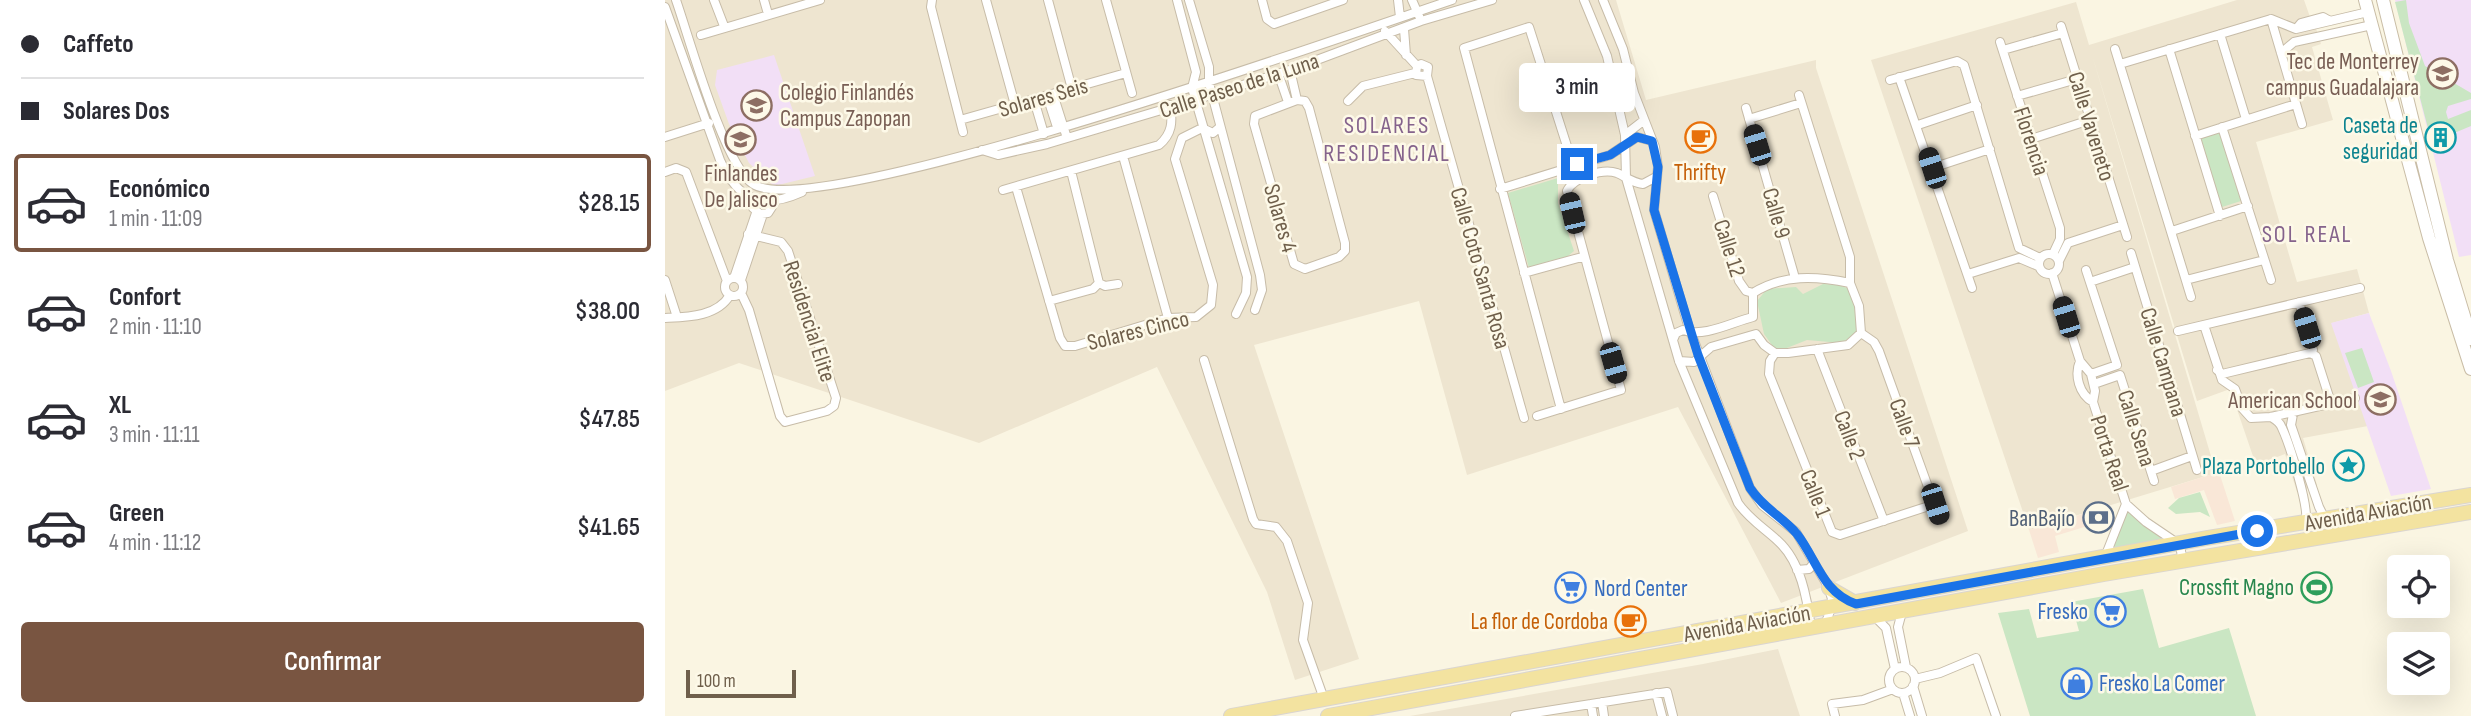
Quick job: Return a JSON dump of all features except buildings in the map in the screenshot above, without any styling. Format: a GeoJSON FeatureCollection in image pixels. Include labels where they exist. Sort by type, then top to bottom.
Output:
{"type":"FeatureCollection","features":[{"type":"Feature","properties":{"kind":"main road"},"geometry":{"type":"LineString","coordinates":[[2383,0],[2471,339]]}},
{"type":"Feature","properties":{"kind":"main road"},"geometry":{"type":"LineString","coordinates":[[2368,12],[2429,238],[2471,369]]}},
{"type":"Feature","properties":{"kind":"main road"},"geometry":{"type":"LineString","coordinates":[[2389,88],[2403,85]]}},
{"type":"Feature","properties":{"kind":"main road","name":"Avenida Aviación"},"geometry":{"type":"LineString","coordinates":[[1231,716],[2105,557],[2471,495]]}},
{"type":"Feature","properties":{"kind":"main road","name":"Avenida Aviación"},"geometry":{"type":"LineString","coordinates":[[1328,716],[1818,626],[2471,512]]}},
{"type":"Feature","properties":{"kind":"main road"},"geometry":{"type":"LineString","coordinates":[[1956,585],[1959,601]]}},
{"type":"Feature","properties":{"kind":"main road"},"geometry":{"type":"LineString","coordinates":[[1829,588],[1856,604]]}},
{"type":"Feature","properties":{"kind":"street"},"geometry":{"type":"LineString","coordinates":[[676,0],[731,155],[745,177],[764,189],[776,192],[777,202],[764,202],[747,195]]}},
{"type":"Feature","properties":{"kind":"street"},"geometry":{"type":"LineString","coordinates":[[714,0],[724,26]]}},
{"type":"Feature","properties":{"kind":"street"},"geometry":{"type":"LineString","coordinates":[[764,0],[768,14]]}},
{"type":"Feature","properties":{"kind":"street"},"geometry":{"type":"LineString","coordinates":[[932,0],[931,7],[963,132]]}},
{"type":"Feature","properties":{"kind":"street"},"geometry":{"type":"LineString","coordinates":[[986,0],[1015,105]]}},
{"type":"Feature","properties":{"kind":"street"},"geometry":{"type":"LineString","coordinates":[[1048,0],[1072,89]]}},
{"type":"Feature","properties":{"kind":"street"},"geometry":{"type":"LineString","coordinates":[[1106,0],[1132,93]]}},
{"type":"Feature","properties":{"kind":"street"},"geometry":{"type":"LineString","coordinates":[[1177,0],[1196,72],[1192,88],[1248,287],[1236,314]]}},
{"type":"Feature","properties":{"kind":"street"},"geometry":{"type":"LineString","coordinates":[[1189,0],[1209,68],[1209,83],[1261,282],[1255,310]]}},
{"type":"Feature","properties":{"kind":"street"},"geometry":{"type":"LineString","coordinates":[[1262,0],[1270,24],[1319,4],[1343,0]]}},
{"type":"Feature","properties":{"kind":"street"},"geometry":{"type":"LineString","coordinates":[[1398,0],[1400,18]]}},
{"type":"Feature","properties":{"kind":"street"},"geometry":{"type":"LineString","coordinates":[[1412,0],[1421,21]]}},
{"type":"Feature","properties":{"kind":"street","name":"Calle Paseo de la Luna"},"geometry":{"type":"LineString","coordinates":[[776,192],[867,179],[982,150],[1209,83],[1453,0]]}},
{"type":"Feature","properties":{"kind":"street","name":"Calle Paseo de la Luna"},"geometry":{"type":"LineString","coordinates":[[982,150],[998,155],[1047,144],[1278,74],[1387,36],[1421,21],[1492,0]]}},
{"type":"Feature","properties":{"kind":"street"},"geometry":{"type":"LineString","coordinates":[[1584,0],[1607,56],[1625,135],[1626,178],[1679,361],[1738,503],[1752,520],[1785,549],[1797,570],[1809,611],[1818,626],[1832,608],[1829,588],[1796,532],[1762,505],[1750,488],[1698,355],[1654,210],[1658,167],[1652,141],[1643,121],[1623,49],[1603,0]]}},
{"type":"Feature","properties":{"kind":"street"},"geometry":{"type":"LineString","coordinates":[[701,35],[814,1]]}},
{"type":"Feature","properties":{"kind":"street"},"geometry":{"type":"LineString","coordinates":[[665,7],[724,171],[747,195],[760,214]]}},
{"type":"Feature","properties":{"kind":"street"},"geometry":{"type":"LineString","coordinates":[[2120,64],[2271,19],[2296,29],[2368,12]]}},
{"type":"Feature","properties":{"kind":"street"},"geometry":{"type":"LineString","coordinates":[[2281,53],[2294,42],[2327,35],[2368,12]]}},
{"type":"Feature","properties":{"kind":"street"},"geometry":{"type":"LineString","coordinates":[[2271,19],[2302,124]]}},
{"type":"Feature","properties":{"kind":"street"},"geometry":{"type":"LineString","coordinates":[[2326,20],[2327,35]]}},
{"type":"Feature","properties":{"kind":"street","name":"Calle Coto Santa Rosa"},"geometry":{"type":"LineString","coordinates":[[1381,24],[1387,36],[1416,69],[1426,66],[1524,418]]}},
{"type":"Feature","properties":{"kind":"street"},"geometry":{"type":"LineString","coordinates":[[1561,409],[1464,52],[1468,45],[1529,27],[1573,166],[1580,177]]}},
{"type":"Feature","properties":{"kind":"street"},"geometry":{"type":"LineString","coordinates":[[1404,29],[1406,55]]}},
{"type":"Feature","properties":{"kind":"street","name":"Florencia"},"geometry":{"type":"LineString","coordinates":[[2056,258],[2060,228],[2001,46],[2062,29]]}},
{"type":"Feature","properties":{"kind":"street","name":"Calle Vaveneto"},"geometry":{"type":"LineString","coordinates":[[2062,29],[2123,225]]}},
{"type":"Feature","properties":{"kind":"street"},"geometry":{"type":"LineString","coordinates":[[2220,34],[2246,119]]}},
{"type":"Feature","properties":{"kind":"street"},"geometry":{"type":"LineString","coordinates":[[677,42],[689,38]]}},
{"type":"Feature","properties":{"kind":"street"},"geometry":{"type":"LineString","coordinates":[[2115,49],[2191,298]]}},
{"type":"Feature","properties":{"kind":"street"},"geometry":{"type":"LineString","coordinates":[[2169,49],[2220,216]]}},
{"type":"Feature","properties":{"kind":"street"},"geometry":{"type":"LineString","coordinates":[[1972,288],[1918,125],[1895,79],[1961,62],[1977,105],[2019,248],[2039,262],[2041,271],[2057,271],[2056,258]]}},
{"type":"Feature","properties":{"kind":"street"},"geometry":{"type":"LineString","coordinates":[[1347,101],[1363,86],[1416,69]]}},
{"type":"Feature","properties":{"kind":"street","name":"Solares 4"},"geometry":{"type":"LineString","coordinates":[[1290,70],[1297,100]]}},
{"type":"Feature","properties":{"kind":"street","name":"Solares Seis"},"geometry":{"type":"LineString","coordinates":[[960,121],[1126,73]]}},
{"type":"Feature","properties":{"kind":"street"},"geometry":{"type":"LineString","coordinates":[[1278,74],[1288,102]]}},
{"type":"Feature","properties":{"kind":"street"},"geometry":{"type":"LineString","coordinates":[[2017,96],[2077,79]]}},
{"type":"Feature","properties":{"kind":"street"},"geometry":{"type":"LineString","coordinates":[[1153,148],[1166,139],[1173,121],[1168,95]]}},
{"type":"Feature","properties":{"kind":"street"},"geometry":{"type":"LineString","coordinates":[[1043,97],[1053,128],[1067,138]]}},
{"type":"Feature","properties":{"kind":"street"},"geometry":{"type":"LineString","coordinates":[[1043,97],[1053,128],[1047,144]]}},
{"type":"Feature","properties":{"kind":"street"},"geometry":{"type":"LineString","coordinates":[[1679,361],[1694,362],[1698,355],[1711,346],[1756,334],[1764,345],[1775,353],[1849,345],[1861,333],[1859,306],[1850,283],[1850,257],[1800,99],[1749,119]]}},
{"type":"Feature","properties":{"kind":"street","name":"Solares 4"},"geometry":{"type":"LineString","coordinates":[[1288,102],[1305,102],[1308,108],[1345,243],[1345,251],[1339,257],[1305,269],[1294,264],[1254,124],[1255,116],[1261,111],[1288,102]]}},
{"type":"Feature","properties":{"kind":"street"},"geometry":{"type":"LineString","coordinates":[[2195,136],[2296,104]]}},
{"type":"Feature","properties":{"kind":"street"},"geometry":{"type":"LineString","coordinates":[[1918,125],[1977,105]]}},
{"type":"Feature","properties":{"kind":"street","name":"Calle 9"},"geometry":{"type":"LineString","coordinates":[[1746,108],[1795,278]]}},
{"type":"Feature","properties":{"kind":"street"},"geometry":{"type":"LineString","coordinates":[[665,137],[719,120]]}},
{"type":"Feature","properties":{"kind":"street"},"geometry":{"type":"LineString","coordinates":[[2031,139],[2089,120]]}},
{"type":"Feature","properties":{"kind":"street"},"geometry":{"type":"LineString","coordinates":[[1625,135],[1643,121]]}},
{"type":"Feature","properties":{"kind":"street"},"geometry":{"type":"LineString","coordinates":[[1202,128],[1213,133],[1220,127]]}},
{"type":"Feature","properties":{"kind":"street"},"geometry":{"type":"LineString","coordinates":[[2222,127],[2271,279]]}},
{"type":"Feature","properties":{"kind":"street"},"geometry":{"type":"LineString","coordinates":[[1003,190],[1153,148],[1162,148],[1174,159],[1179,142],[1202,128]]}},
{"type":"Feature","properties":{"kind":"street"},"geometry":{"type":"LineString","coordinates":[[1500,189],[1610,155],[1637,137],[1652,141]]}},
{"type":"Feature","properties":{"kind":"street"},"geometry":{"type":"LineString","coordinates":[[1932,168],[1990,149]]}},
{"type":"Feature","properties":{"kind":"street"},"geometry":{"type":"LineString","coordinates":[[1610,155],[1612,172]]}},
{"type":"Feature","properties":{"kind":"street"},"geometry":{"type":"LineString","coordinates":[[1123,156],[1168,318]]}},
{"type":"Feature","properties":{"kind":"street","name":"Solares Cinco"},"geometry":{"type":"LineString","coordinates":[[1016,187],[1060,338],[1069,347],[1168,318],[1196,317],[1207,310],[1214,299],[1213,285],[1174,159]]}},
{"type":"Feature","properties":{"kind":"street"},"geometry":{"type":"LineString","coordinates":[[665,172],[677,168],[686,172],[741,293],[730,295],[716,309],[665,318]]}},
{"type":"Feature","properties":{"kind":"street"},"geometry":{"type":"LineString","coordinates":[[1071,171],[1099,283],[1105,286],[1118,284]]}},
{"type":"Feature","properties":{"kind":"street"},"geometry":{"type":"LineString","coordinates":[[1537,416],[1621,390],[1567,191],[1571,182],[1580,177],[1612,172],[1643,184],[1656,177]]}},
{"type":"Feature","properties":{"kind":"street","name":"Calle Paseo de la Luna"},"geometry":{"type":"LineString","coordinates":[[760,214],[777,202],[810,188]]}},
{"type":"Feature","properties":{"kind":"street","name":"Calle 12"},"geometry":{"type":"LineString","coordinates":[[1713,197],[1739,281],[1746,291],[1753,293]]}},
{"type":"Feature","properties":{"kind":"street"},"geometry":{"type":"LineString","coordinates":[[2172,231],[2248,206]]}},
{"type":"Feature","properties":{"kind":"street","name":"Residencial Elite"},"geometry":{"type":"LineString","coordinates":[[734,279],[760,214]]}},
{"type":"Feature","properties":{"kind":"street"},"geometry":{"type":"LineString","coordinates":[[1968,274],[2019,258],[2039,262],[2056,258],[2068,243],[2123,225],[2127,237]]}},
{"type":"Feature","properties":{"kind":"street","name":"Residencial Elite"},"geometry":{"type":"LineString","coordinates":[[741,293],[757,333],[780,416],[785,422],[827,411],[834,406],[836,398],[788,251],[781,242],[752,235]]}},
{"type":"Feature","properties":{"kind":"street"},"geometry":{"type":"LineString","coordinates":[[1236,241],[1250,238]]}},
{"type":"Feature","properties":{"kind":"street","name":"Calle Campana"},"geometry":{"type":"LineString","coordinates":[[2131,253],[2197,470]]}},
{"type":"Feature","properties":{"kind":"street"},"geometry":{"type":"LineString","coordinates":[[1524,274],[1583,257]]}},
{"type":"Feature","properties":{"kind":"street"},"geometry":{"type":"LineString","coordinates":[[2186,279],[2264,260]]}},
{"type":"Feature","properties":{"kind":"street"},"geometry":{"type":"LineString","coordinates":[[2089,282],[2135,267]]}},
{"type":"Feature","properties":{"kind":"street","name":"Calle Sena"},"geometry":{"type":"LineString","coordinates":[[2086,270],[2117,365],[2091,374]]}},
{"type":"Feature","properties":{"kind":"street","name":"Porta Real"},"geometry":{"type":"LineString","coordinates":[[2052,273],[2080,361],[2091,374],[2094,384],[2093,402],[2126,504],[2146,522],[2180,545]]}},
{"type":"Feature","properties":{"kind":"street"},"geometry":{"type":"LineString","coordinates":[[1673,340],[1676,333],[1683,330],[1691,333],[1709,331],[1753,317],[1753,293],[1771,282],[1795,278],[1850,283]]}},
{"type":"Feature","properties":{"kind":"street"},"geometry":{"type":"LineString","coordinates":[[730,295],[725,287],[734,279]]}},
{"type":"Feature","properties":{"kind":"street"},"geometry":{"type":"LineString","coordinates":[[665,280],[677,317]]}},
{"type":"Feature","properties":{"kind":"street"},"geometry":{"type":"LineString","coordinates":[[1049,301],[1093,289],[1099,283]]}},
{"type":"Feature","properties":{"kind":"street"},"geometry":{"type":"LineString","coordinates":[[2178,331],[2360,288]]}},
{"type":"Feature","properties":{"kind":"street"},"geometry":{"type":"LineString","coordinates":[[2301,301],[2313,350],[2310,353]]}},
{"type":"Feature","properties":{"kind":"street"},"geometry":{"type":"LineString","coordinates":[[2202,325],[2222,380],[2235,389]]}},
{"type":"Feature","properties":{"kind":"street","name":"Calle 7"},"geometry":{"type":"LineString","coordinates":[[1861,333],[1874,342],[1879,351],[1940,520]]}},
{"type":"Feature","properties":{"kind":"street","name":"Calle 2"},"geometry":{"type":"LineString","coordinates":[[1817,349],[1884,521]]}},
{"type":"Feature","properties":{"kind":"street","name":"Calle 1"},"geometry":{"type":"LineString","coordinates":[[1775,353],[1770,361],[1769,374],[1832,532],[1840,535],[1935,504]]}},
{"type":"Feature","properties":{"kind":"street"},"geometry":{"type":"LineString","coordinates":[[2217,370],[2222,374],[2310,353],[2316,356],[2331,403]]}},
{"type":"Feature","properties":{"kind":"street"},"geometry":{"type":"LineString","coordinates":[[1204,359],[1253,519],[1256,524],[1276,527],[1287,541],[1307,603],[1303,640],[1324,699]]}},
{"type":"Feature","properties":{"kind":"street","name":"Porta Real"},"geometry":{"type":"LineString","coordinates":[[2080,361],[2076,371],[2080,386],[2093,402]]}},
{"type":"Feature","properties":{"kind":"street"},"geometry":{"type":"LineString","coordinates":[[2235,371],[2232,376],[2242,408],[2256,418],[2355,398]]}},
{"type":"Feature","properties":{"kind":"street","name":"Calle Sena"},"geometry":{"type":"LineString","coordinates":[[2094,384],[2120,375],[2154,481]]}},
{"type":"Feature","properties":{"kind":"street"},"geometry":{"type":"LineString","coordinates":[[2298,410],[2293,414],[2291,425],[2323,515],[2334,518]]}},
{"type":"Feature","properties":{"kind":"street"},"geometry":{"type":"LineString","coordinates":[[2271,417],[2282,428],[2303,495],[2308,518],[2305,523]]}},
{"type":"Feature","properties":{"kind":"street"},"geometry":{"type":"LineString","coordinates":[[2151,471],[2192,456]]}},
{"type":"Feature","properties":{"kind":"street"},"geometry":{"type":"LineString","coordinates":[[2303,495],[2313,491]]}},
{"type":"Feature","properties":{"kind":"street","name":"Porta Real"},"geometry":{"type":"LineString","coordinates":[[2105,557],[2126,504]]}},
{"type":"Feature","properties":{"kind":"street"},"geometry":{"type":"LineString","coordinates":[[2180,545],[2183,563]]}},
{"type":"Feature","properties":{"kind":"street"},"geometry":{"type":"LineString","coordinates":[[1797,570],[1809,569],[1814,563]]}},
{"type":"Feature","properties":{"kind":"street"},"geometry":{"type":"LineString","coordinates":[[1902,612],[1898,627],[1906,667],[1914,683],[1922,716]]}},
{"type":"Feature","properties":{"kind":"street"},"geometry":{"type":"LineString","coordinates":[[1875,617],[1886,628],[1895,669]]}},
{"type":"Feature","properties":{"kind":"street"},"geometry":{"type":"LineString","coordinates":[[1903,693],[1914,683],[1976,658],[1996,716]]}},
{"type":"Feature","properties":{"kind":"street"},"geometry":{"type":"LineString","coordinates":[[1893,689],[1889,677],[1895,669],[1906,667]]}},
{"type":"Feature","properties":{"kind":"street"},"geometry":{"type":"LineString","coordinates":[[1835,716],[1832,704],[1863,700],[1893,689],[1903,693]]}},
{"type":"Feature","properties":{"kind":"street"},"geometry":{"type":"LineString","coordinates":[[1523,716],[1667,692],[1672,716]]}},
{"type":"Feature","properties":{"kind":"street"},"geometry":{"type":"LineString","coordinates":[[1656,693],[1663,716]]}},
{"type":"Feature","properties":{"kind":"street"},"geometry":{"type":"LineString","coordinates":[[1903,693],[1910,716]]}},
{"type":"Feature","properties":{"kind":"street"},"geometry":{"type":"LineString","coordinates":[[1602,702],[1604,716]]}},
{"type":"Feature","properties":{"kind":"street"},"geometry":{"type":"LineString","coordinates":[[1591,704],[1593,716]]}},
{"type":"Feature","properties":{"kind":"shaded area"},"geometry":{"type":"Polygon","coordinates":[[[665,0],[1616,0],[1646,100],[1816,60],[1816,68],[1968,531],[1781,603],[1678,407],[1467,475],[1419,301],[1254,345],[1359,659],[1295,680],[1267,592],[1157,367],[979,443],[739,363],[665,391],[665,0]]]}},
{"type":"Feature","properties":{"kind":"shaded area"},"geometry":{"type":"Polygon","coordinates":[[[2237,0],[2304,0],[2321,44],[2312,47],[2333,120],[2256,142],[2297,282],[2357,269],[2369,313],[2332,323],[2368,426],[2303,438],[2317,485],[2297,492],[2285,454],[2256,465],[2230,389],[2197,401],[2092,55],[2216,473],[2029,530],[1871,60],[2076,2],[2089,45],[2237,0]]]}},
{"type":"Feature","properties":{"kind":"shaded area","name":"Tec de Monterrey campus Guadalajara"},"geometry":{"type":"Polygon","coordinates":[[[2395,0],[2471,0],[2471,255],[2459,257],[2395,0]]]}},
{"type":"Feature","properties":{"kind":"shaded area","name":"Colegio Finlandés Campus Zapopan"},"geometry":{"type":"Polygon","coordinates":[[[774,55],[815,176],[774,186],[749,163],[729,124],[715,85],[717,70],[774,55]]]}},
{"type":"Feature","properties":{"kind":"shaded area","name":"American School"},"geometry":{"type":"Polygon","coordinates":[[[2369,313],[2431,489],[2391,496],[2331,323],[2369,313]]]}},
{"type":"Feature","properties":{"kind":"shaded area"},"geometry":{"type":"Polygon","coordinates":[[[2219,472],[2235,521],[2217,525],[2204,490],[2175,499],[2171,487],[2219,472]]]}},
{"type":"Feature","properties":{"kind":"shaded area"},"geometry":{"type":"Polygon","coordinates":[[[2103,508],[2107,520],[2055,536],[2059,552],[2038,558],[2029,530],[2103,508]]]}},
{"type":"Feature","properties":{"kind":"shaded area"},"geometry":{"type":"Polygon","coordinates":[[[1778,649],[1800,716],[1410,716],[1703,664],[1778,649]]]}},
{"type":"Feature","properties":{"kind":"green space"},"geometry":{"type":"Polygon","coordinates":[[[2406,0],[2409,23],[2425,66],[2471,93],[2471,99],[2448,106],[2446,112],[2448,119],[2471,110],[2471,126],[2447,136],[2446,132],[2431,140],[2395,2],[2406,0]]]}},
{"type":"Feature","properties":{"kind":"green space"},"geometry":{"type":"Polygon","coordinates":[[[2219,132],[2241,201],[2222,207],[2200,137],[2219,132]]]}},
{"type":"Feature","properties":{"kind":"green space"},"geometry":{"type":"Polygon","coordinates":[[[1558,178],[1558,203],[1574,251],[1562,261],[1529,268],[1508,193],[1558,178]]]}},
{"type":"Feature","properties":{"kind":"green space"},"geometry":{"type":"Polygon","coordinates":[[[1823,284],[1839,285],[1854,291],[1858,333],[1841,343],[1807,340],[1777,352],[1764,334],[1757,301],[1767,289],[1796,287],[1803,294],[1823,284]]]}},
{"type":"Feature","properties":{"kind":"green space"},"geometry":{"type":"Polygon","coordinates":[[[2362,348],[2374,382],[2358,388],[2345,353],[2362,348]]]}},
{"type":"Feature","properties":{"kind":"green space"},"geometry":{"type":"Polygon","coordinates":[[[2200,492],[2210,517],[2200,512],[2176,514],[2168,508],[2179,498],[2200,492]]]}},
{"type":"Feature","properties":{"kind":"green space"},"geometry":{"type":"Polygon","coordinates":[[[2133,513],[2162,539],[2113,548],[2122,517],[2133,513]]]}},
{"type":"Feature","properties":{"kind":"green space"},"geometry":{"type":"Polygon","coordinates":[[[2143,589],[2159,648],[2229,628],[2256,716],[2030,716],[1998,613],[2029,609],[2037,638],[2079,631],[2071,602],[2143,589]]]}},
{"type":"Feature","properties":{"kind":"place","name":"Tec de Monterrey campus Guadalajara"},"geometry":{"type":"Point","coordinates":[2442,74]}},
{"type":"Feature","properties":{"kind":"place","name":"Colegio Finlandés Campus Zapopan"},"geometry":{"type":"Point","coordinates":[757,105]}},
{"type":"Feature","properties":{"kind":"place","name":"Thrifty"},"geometry":{"type":"Point","coordinates":[1700,138]}},
{"type":"Feature","properties":{"kind":"place","name":"Caseta de seguridad"},"geometry":{"type":"Point","coordinates":[2441,138]}},
{"type":"Feature","properties":{"kind":"place","name":"Finlandes De Jalisco"},"geometry":{"type":"Point","coordinates":[741,139]}},
{"type":"Feature","properties":{"kind":"place","name":"American School"},"geometry":{"type":"Point","coordinates":[2380,400]}},
{"type":"Feature","properties":{"kind":"place","name":"Plaza Portobello"},"geometry":{"type":"Point","coordinates":[2348,466]}},
{"type":"Feature","properties":{"kind":"place","name":"BanBajío"},"geometry":{"type":"Point","coordinates":[2098,518]}},
{"type":"Feature","properties":{"kind":"place","name":"Crossfit Magno"},"geometry":{"type":"Point","coordinates":[2317,587]}},
{"type":"Feature","properties":{"kind":"place","name":"Nord Center"},"geometry":{"type":"Point","coordinates":[1571,588]}},
{"type":"Feature","properties":{"kind":"place","name":"Fresko"},"geometry":{"type":"Point","coordinates":[2111,611]}},
{"type":"Feature","properties":{"kind":"place","name":"La flor de Cordoba"},"geometry":{"type":"Point","coordinates":[1631,621]}},
{"type":"Feature","properties":{"kind":"place","name":"Fresko La Comer"},"geometry":{"type":"Point","coordinates":[2076,683]}},
{"type":"Feature","properties":{"kind":"district","name":"SOLARES RESIDENCIAL"},"geometry":{"type":"Point","coordinates":[1387,139]}},
{"type":"Feature","properties":{"kind":"district","name":"SOL REAL"},"geometry":{"type":"Point","coordinates":[2307,234]}},
{"type":"Feature","properties":{"kind":"route"},"geometry":{"type":"LineString","coordinates":[[1577,164],[1610,155],[1637,137],[1652,141],[1658,167],[1654,210],[1698,355],[1750,488],[1762,505],[1796,532],[1829,588],[1846,600],[1856,604],[2257,531]]}}]}
